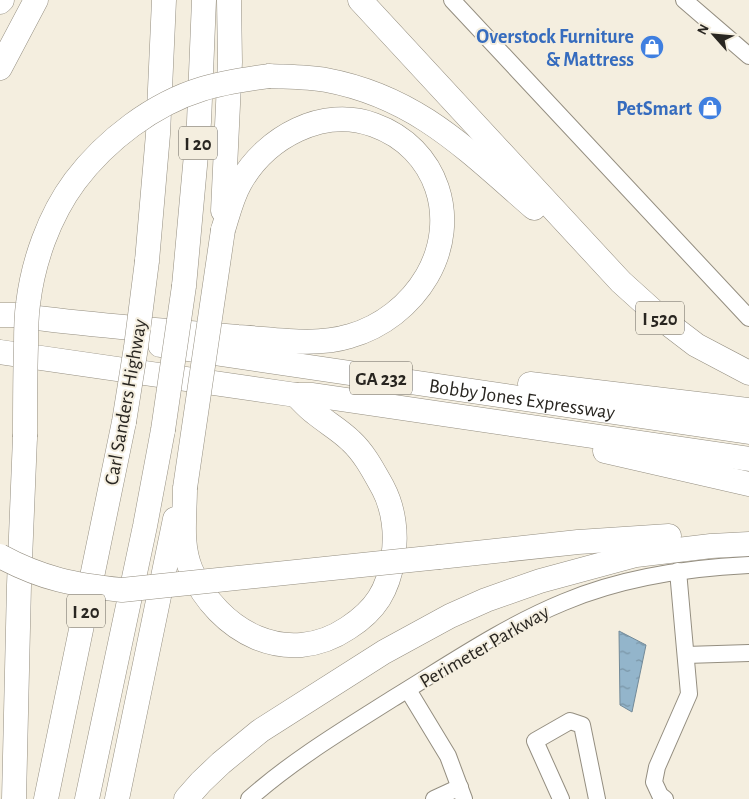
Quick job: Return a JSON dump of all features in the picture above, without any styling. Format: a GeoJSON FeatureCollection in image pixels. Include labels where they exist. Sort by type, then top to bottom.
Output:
{"type":"FeatureCollection","features":[{"type":"Feature","properties":{"kind":"highway"},"geometry":{"type":"LineString","coordinates":[[0,68],[36,0]]}},
{"type":"Feature","properties":{"kind":"highway","name":"Carl Sanders Highway"},"geometry":{"type":"LineString","coordinates":[[46,799],[124,422],[136,347],[147,261],[158,134],[164,0]]}},
{"type":"Feature","properties":{"kind":"highway","name":"Carl Sanders Highway"},"geometry":{"type":"LineString","coordinates":[[87,799],[143,536],[163,430],[184,286],[198,131],[204,0]]}},
{"type":"Feature","properties":{"kind":"highway"},"geometry":{"type":"LineString","coordinates":[[223,230],[222,201],[230,62],[229,0]]}},
{"type":"Feature","properties":{"kind":"highway"},"geometry":{"type":"LineString","coordinates":[[360,0],[542,198],[587,243]]}},
{"type":"Feature","properties":{"kind":"highway"},"geometry":{"type":"LineString","coordinates":[[14,799],[19,585],[26,437],[27,305],[39,253],[55,215],[75,181],[106,148],[124,132],[165,105],[201,89],[235,81],[270,76],[302,77],[348,85],[369,91],[407,107],[444,131],[539,213],[587,243]]}},
{"type":"Feature","properties":{"kind":"highway"},"geometry":{"type":"LineString","coordinates":[[0,315],[123,328],[298,341],[332,340],[368,329],[402,307],[421,285],[437,255],[441,242],[442,212],[437,185],[433,176],[418,155],[407,145],[375,125],[333,120],[316,123],[288,134],[261,155],[240,182],[223,230],[184,488],[183,532],[191,569],[205,595],[221,615],[234,626],[262,640],[277,644],[312,645],[328,640],[364,617],[384,592],[390,577],[396,546],[394,521],[390,506],[384,490],[362,453],[336,427],[314,412],[296,395]]}},
{"type":"Feature","properties":{"kind":"highway","name":"I 520"},"geometry":{"type":"LineString","coordinates":[[587,243],[622,282],[662,319],[696,345],[749,372]]}},
{"type":"Feature","properties":{"kind":"highway","name":"Bobby Jones Expressway"},"geometry":{"type":"LineString","coordinates":[[0,320],[78,334],[749,432]]}},
{"type":"Feature","properties":{"kind":"highway","name":"Bobby Jones Expressway"},"geometry":{"type":"LineString","coordinates":[[0,352],[296,395],[452,415],[749,459]]}},
{"type":"Feature","properties":{"kind":"highway"},"geometry":{"type":"LineString","coordinates":[[353,374],[455,375],[749,410]]}},
{"type":"Feature","properties":{"kind":"highway"},"geometry":{"type":"LineString","coordinates":[[452,415],[749,484]]}},
{"type":"Feature","properties":{"kind":"highway"},"geometry":{"type":"LineString","coordinates":[[117,799],[179,499],[184,488]]}},
{"type":"Feature","properties":{"kind":"highway"},"geometry":{"type":"LineString","coordinates":[[0,556],[40,576],[81,585],[122,590],[578,542],[705,534],[749,535]]}},
{"type":"Feature","properties":{"kind":"highway"},"geometry":{"type":"LineString","coordinates":[[186,799],[221,763],[260,731],[384,652],[426,628],[468,608],[540,581],[636,555],[711,546],[749,544]]}},
{"type":"Feature","properties":{"kind":"street"},"geometry":{"type":"LineString","coordinates":[[452,0],[749,318]]}},
{"type":"Feature","properties":{"kind":"street"},"geometry":{"type":"LineString","coordinates":[[690,2],[749,56]]}},
{"type":"Feature","properties":{"kind":"street","name":"Perimeter Parkway"},"geometry":{"type":"LineString","coordinates":[[249,799],[296,761],[523,620],[556,605],[617,583],[655,574],[749,565]]}},
{"type":"Feature","properties":{"kind":"street"},"geometry":{"type":"LineString","coordinates":[[665,799],[660,795],[654,782],[657,767],[689,694],[678,571]]}},
{"type":"Feature","properties":{"kind":"street"},"geometry":{"type":"LineString","coordinates":[[686,655],[749,653]]}},
{"type":"Feature","properties":{"kind":"street"},"geometry":{"type":"LineString","coordinates":[[408,690],[448,756],[462,793],[434,799]]}},
{"type":"Feature","properties":{"kind":"street"},"geometry":{"type":"LineString","coordinates":[[561,799],[535,741],[570,721],[582,725],[597,799]]}},
{"type":"Feature","properties":{"kind":"water"},"geometry":{"type":"Polygon","coordinates":[[[619,631],[646,645],[632,712],[620,705],[619,631]]]}},
{"type":"Feature","properties":{"kind":"place","name":"Overstock Furniture & Mattress"},"geometry":{"type":"Point","coordinates":[652,47]}},
{"type":"Feature","properties":{"kind":"place","name":"PetSmart"},"geometry":{"type":"Point","coordinates":[710,108]}}]}
